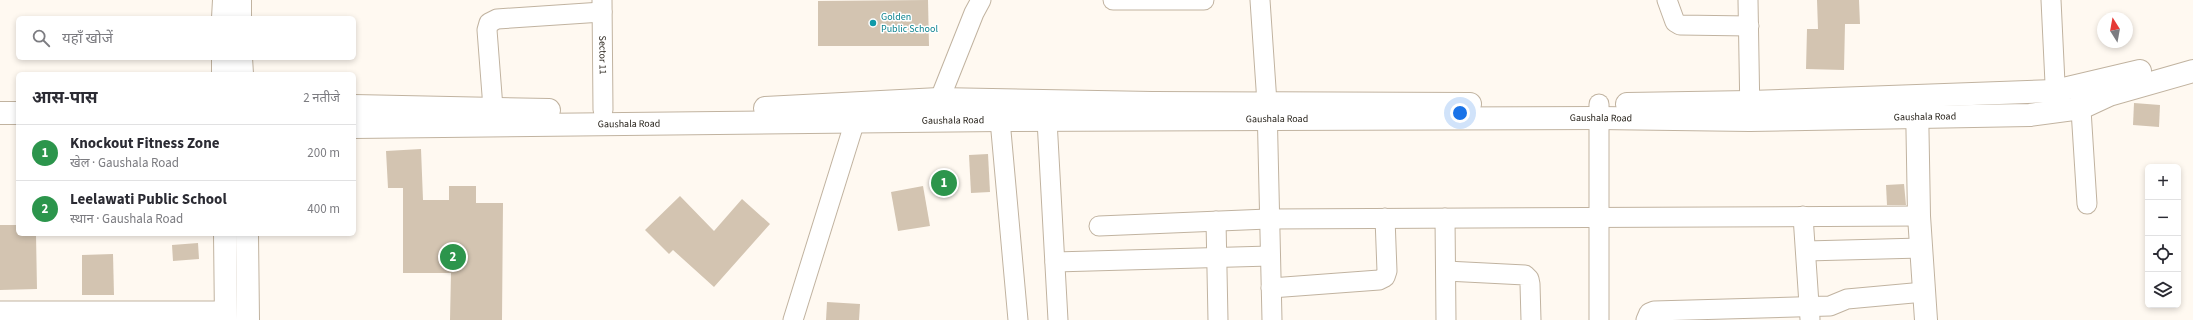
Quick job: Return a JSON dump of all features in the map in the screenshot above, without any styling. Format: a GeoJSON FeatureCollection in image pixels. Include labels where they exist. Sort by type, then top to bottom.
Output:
{"type":"FeatureCollection","features":[{"type":"Feature","properties":{"kind":"street"},"geometry":{"type":"LineString","coordinates":[[223,16],[224,0]]}},
{"type":"Feature","properties":{"kind":"street"},"geometry":{"type":"LineString","coordinates":[[240,0],[240,16]]}},
{"type":"Feature","properties":{"kind":"street"},"geometry":{"type":"LineString","coordinates":[[932,120],[974,13],[981,0]]}},
{"type":"Feature","properties":{"kind":"street"},"geometry":{"type":"LineString","coordinates":[[1113,0],[1204,0]]}},
{"type":"Feature","properties":{"kind":"street"},"geometry":{"type":"LineString","coordinates":[[1260,0],[1267,112],[1268,219],[1272,320]]}},
{"type":"Feature","properties":{"kind":"street"},"geometry":{"type":"LineString","coordinates":[[1667,0],[1675,22],[1680,25],[1749,26]]}},
{"type":"Feature","properties":{"kind":"street"},"geometry":{"type":"LineString","coordinates":[[1748,0],[1750,111]]}},
{"type":"Feature","properties":{"kind":"street"},"geometry":{"type":"LineString","coordinates":[[2051,0],[2056,113]]}},
{"type":"Feature","properties":{"kind":"street"},"geometry":{"type":"LineString","coordinates":[[493,108],[486,30],[489,23],[497,19],[602,6]]}},
{"type":"Feature","properties":{"kind":"street","name":"Sector 11"},"geometry":{"type":"LineString","coordinates":[[602,6],[602,110]]}},
{"type":"Feature","properties":{"kind":"street","name":"Gaushala Road"},"geometry":{"type":"LineString","coordinates":[[1917,107],[2055,91],[2156,68],[2193,57]]}},
{"type":"Feature","properties":{"kind":"street"},"geometry":{"type":"LineString","coordinates":[[223,60],[223,72]]}},
{"type":"Feature","properties":{"kind":"street"},"geometry":{"type":"LineString","coordinates":[[241,60],[242,72]]}},
{"type":"Feature","properties":{"kind":"street","name":"Gaushala Road"},"geometry":{"type":"LineString","coordinates":[[356,106],[858,112],[932,120],[1047,120],[1267,112],[1750,111],[1917,107],[2056,113],[2081,108],[2109,95],[2193,70]]}},
{"type":"Feature","properties":{"kind":"street"},"geometry":{"type":"LineString","coordinates":[[2079,85],[2087,204]]}},
{"type":"Feature","properties":{"kind":"street","name":"Gaushala Road"},"geometry":{"type":"LineString","coordinates":[[356,128],[858,112],[939,99],[1267,112]]}},
{"type":"Feature","properties":{"kind":"street"},"geometry":{"type":"LineString","coordinates":[[1917,107],[1919,216],[1926,320]]}},
{"type":"Feature","properties":{"kind":"street"},"geometry":{"type":"LineString","coordinates":[[1599,111],[1599,320]]}},
{"type":"Feature","properties":{"kind":"street"},"geometry":{"type":"LineString","coordinates":[[793,320],[858,112]]}},
{"type":"Feature","properties":{"kind":"street"},"geometry":{"type":"LineString","coordinates":[[0,113],[16,113]]}},
{"type":"Feature","properties":{"kind":"street"},"geometry":{"type":"LineString","coordinates":[[1000,120],[1018,320]]}},
{"type":"Feature","properties":{"kind":"street"},"geometry":{"type":"LineString","coordinates":[[1047,120],[1058,320]]}},
{"type":"Feature","properties":{"kind":"street"},"geometry":{"type":"LineString","coordinates":[[1803,216],[1810,314]]}},
{"type":"Feature","properties":{"kind":"street"},"geometry":{"type":"LineString","coordinates":[[1099,226],[1268,219],[1919,216]]}},
{"type":"Feature","properties":{"kind":"street"},"geometry":{"type":"LineString","coordinates":[[1271,288],[1379,280],[1385,277],[1387,271],[1385,218]]}},
{"type":"Feature","properties":{"kind":"street"},"geometry":{"type":"LineString","coordinates":[[1445,218],[1446,320]]}},
{"type":"Feature","properties":{"kind":"street"},"geometry":{"type":"LineString","coordinates":[[1216,221],[1218,320]]}},
{"type":"Feature","properties":{"kind":"street"},"geometry":{"type":"LineString","coordinates":[[0,311],[226,315],[225,236]]}},
{"type":"Feature","properties":{"kind":"street"},"geometry":{"type":"LineString","coordinates":[[247,236],[248,320]]}},
{"type":"Feature","properties":{"kind":"street"},"geometry":{"type":"LineString","coordinates":[[1806,251],[1921,248]]}},
{"type":"Feature","properties":{"kind":"street"},"geometry":{"type":"LineString","coordinates":[[1055,262],[1270,256]]}},
{"type":"Feature","properties":{"kind":"street"},"geometry":{"type":"LineString","coordinates":[[1446,271],[1525,275],[1529,279],[1530,284],[1531,320]]}},
{"type":"Feature","properties":{"kind":"street"},"geometry":{"type":"LineString","coordinates":[[1646,320],[1649,313],[1654,311],[1810,314],[1847,300],[1924,292]]}},
{"type":"Feature","properties":{"kind":"building","name":"Golden Public School"},"geometry":{"type":"Polygon","coordinates":[[[928,0],[929,46],[818,46],[818,1],[928,0]]]}},
{"type":"Feature","properties":{"kind":"building"},"geometry":{"type":"Polygon","coordinates":[[[1817,0],[1859,0],[1860,24],[1845,24],[1844,70],[1806,69],[1807,29],[1818,29],[1817,0]]]}},
{"type":"Feature","properties":{"kind":"building"},"geometry":{"type":"Polygon","coordinates":[[[2134,103],[2160,105],[2159,127],[2133,125],[2134,103]]]}},
{"type":"Feature","properties":{"kind":"building"},"geometry":{"type":"Polygon","coordinates":[[[421,149],[423,200],[449,200],[449,186],[476,186],[476,203],[503,203],[502,320],[450,320],[451,273],[403,273],[403,188],[388,188],[386,151],[421,149]]]}},
{"type":"Feature","properties":{"kind":"building"},"geometry":{"type":"Polygon","coordinates":[[[988,154],[990,192],[971,193],[969,155],[988,154]]]}},
{"type":"Feature","properties":{"kind":"building"},"geometry":{"type":"Polygon","coordinates":[[[1904,184],[1906,205],[1887,205],[1886,185],[1904,184]]]}},
{"type":"Feature","properties":{"kind":"building"},"geometry":{"type":"Polygon","coordinates":[[[923,186],[930,226],[898,231],[891,192],[923,186]]]}},
{"type":"Feature","properties":{"kind":"building"},"geometry":{"type":"Polygon","coordinates":[[[680,196],[714,231],[742,199],[770,224],[714,287],[673,250],[669,254],[645,230],[680,196]]]}},
{"type":"Feature","properties":{"kind":"building"},"geometry":{"type":"Polygon","coordinates":[[[0,225],[16,225],[16,236],[36,236],[37,289],[0,290],[0,225]]]}},
{"type":"Feature","properties":{"kind":"building"},"geometry":{"type":"Polygon","coordinates":[[[198,243],[199,259],[173,261],[172,245],[198,243]]]}},
{"type":"Feature","properties":{"kind":"building"},"geometry":{"type":"Polygon","coordinates":[[[113,254],[114,295],[82,295],[82,255],[113,254]]]}},
{"type":"Feature","properties":{"kind":"building"},"geometry":{"type":"Polygon","coordinates":[[[827,302],[860,304],[859,320],[826,320],[827,302]]]}},
{"type":"Feature","properties":{"kind":"place","name":"Golden Public School"},"geometry":{"type":"Point","coordinates":[873,23]}},
{"type":"Feature","properties":{"kind":"place","name":"Knockout Fitness Zone"},"geometry":{"type":"Point","coordinates":[944,183]}},
{"type":"Feature","properties":{"kind":"place","name":"Leelawati Public School"},"geometry":{"type":"Point","coordinates":[453,257]}}]}
